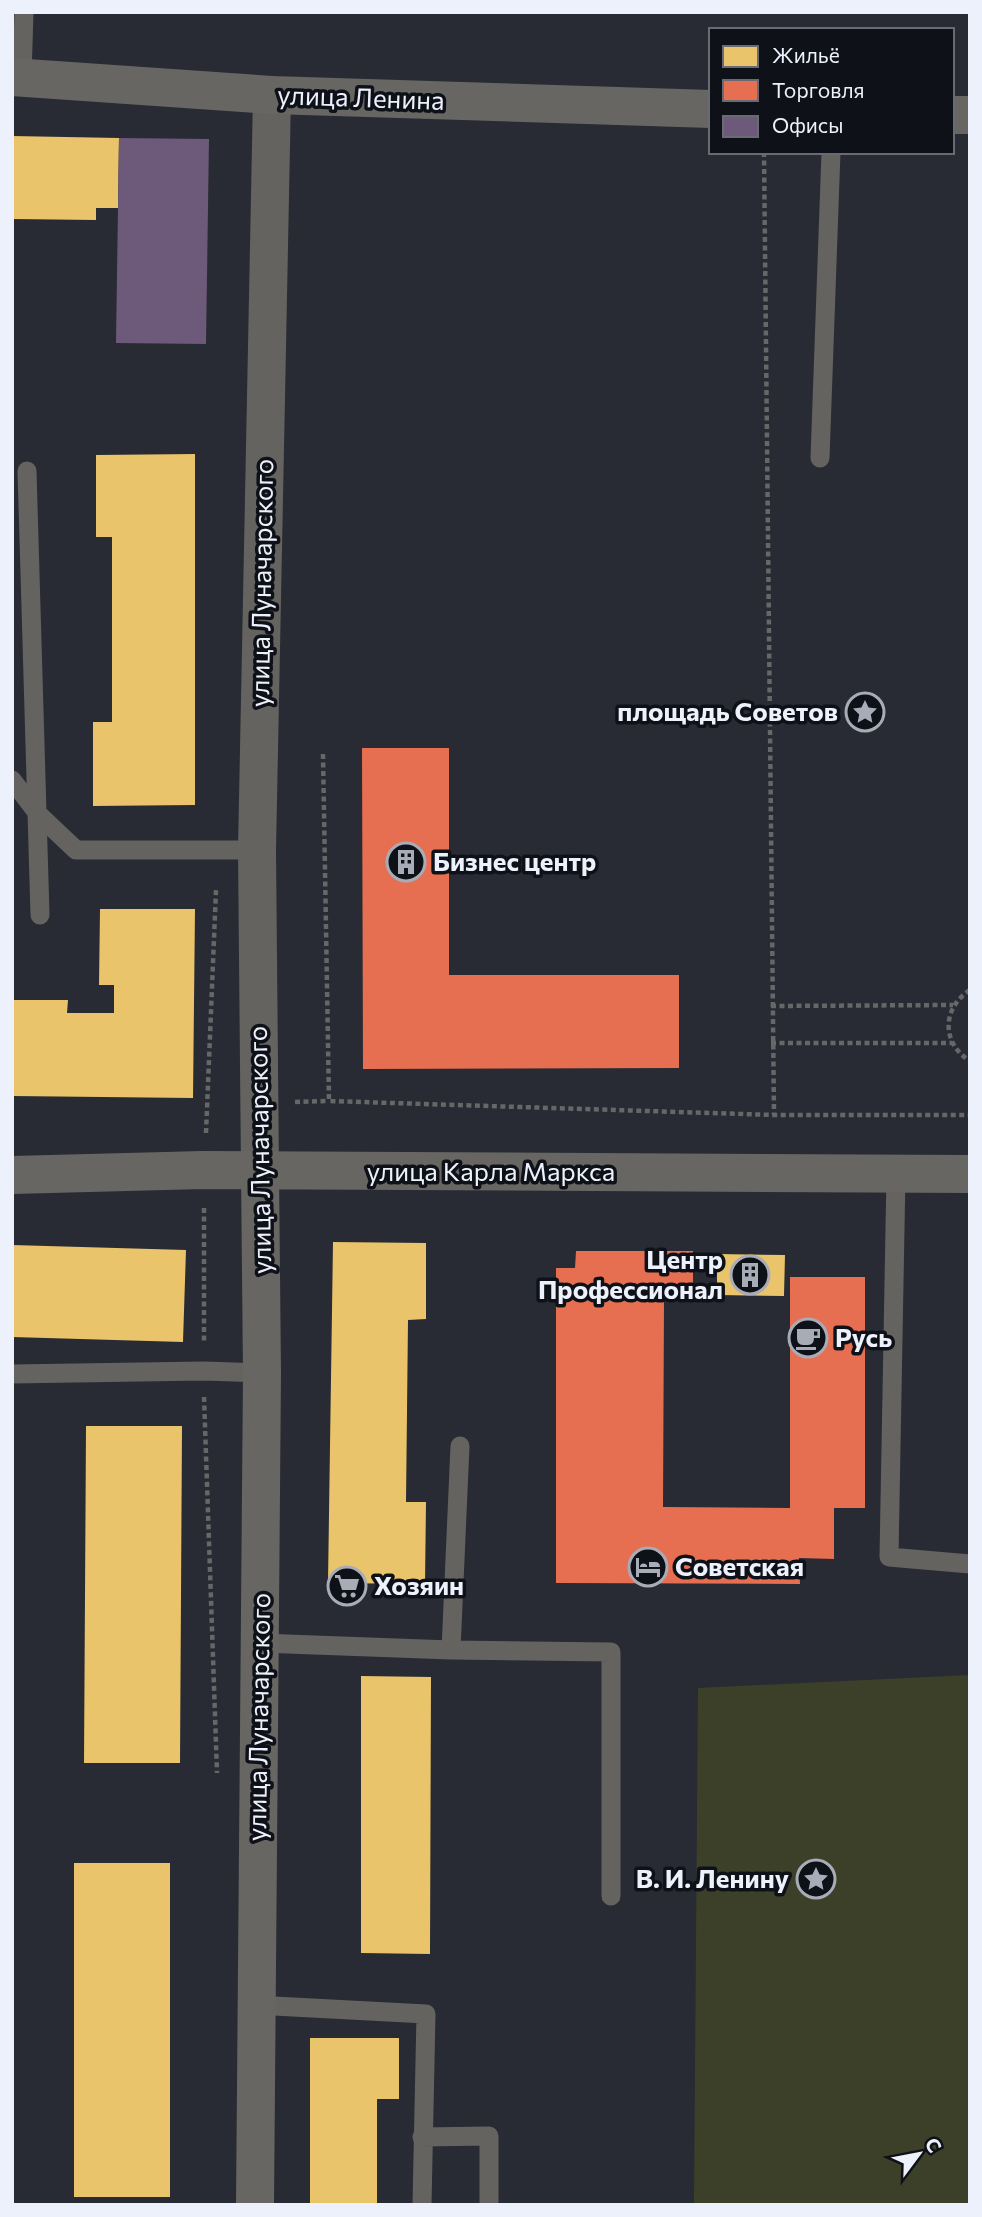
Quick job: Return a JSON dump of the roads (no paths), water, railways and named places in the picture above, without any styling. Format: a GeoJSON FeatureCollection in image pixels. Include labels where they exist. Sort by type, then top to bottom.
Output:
{"type":"FeatureCollection","features":[{"type":"Feature","properties":{"kind":"street","name":"улица Ленина"},"geometry":{"type":"LineString","coordinates":[[17,77],[272,95],[709,109]]}},
{"type":"Feature","properties":{"kind":"street","name":"улица Луначарского"},"geometry":{"type":"LineString","coordinates":[[255,2205],[262,1373],[257,850],[272,95]]}},
{"type":"Feature","properties":{"kind":"street","name":"улица Карла Маркса"},"geometry":{"type":"LineString","coordinates":[[12,1175],[203,1170],[970,1174]]}},
{"type":"Feature","properties":{"kind":"lane"},"geometry":{"type":"LineString","coordinates":[[17,77],[24,12]]}},
{"type":"Feature","properties":{"kind":"lane"},"geometry":{"type":"LineString","coordinates":[[820,458],[831,154]]}},
{"type":"Feature","properties":{"kind":"lane"},"geometry":{"type":"LineString","coordinates":[[27,471],[40,915]]}},
{"type":"Feature","properties":{"kind":"lane"},"geometry":{"type":"LineString","coordinates":[[12,779],[39,815],[76,850],[257,850]]}},
{"type":"Feature","properties":{"kind":"lane"},"geometry":{"type":"LineString","coordinates":[[896,1174],[889,1557],[970,1564]]}},
{"type":"Feature","properties":{"kind":"lane"},"geometry":{"type":"LineString","coordinates":[[12,1374],[204,1371],[262,1373]]}},
{"type":"Feature","properties":{"kind":"lane"},"geometry":{"type":"LineString","coordinates":[[451,1650],[460,1446]]}},
{"type":"Feature","properties":{"kind":"lane"},"geometry":{"type":"LineString","coordinates":[[260,1643],[451,1650],[611,1652],[611,1896]]}},
{"type":"Feature","properties":{"kind":"lane"},"geometry":{"type":"LineString","coordinates":[[255,2005],[426,2014],[422,2205]]}},
{"type":"Feature","properties":{"kind":"lane"},"geometry":{"type":"LineString","coordinates":[[422,2137],[488,2136],[489,2205]]}},
{"type":"Feature","properties":{"kind":"place","name":"площадь Советов"},"geometry":{"type":"Point","coordinates":[865,712]}},
{"type":"Feature","properties":{"kind":"place","name":"Бизнес центр"},"geometry":{"type":"Point","coordinates":[406,862]}},
{"type":"Feature","properties":{"kind":"place","name":"Центр Профессионал"},"geometry":{"type":"Point","coordinates":[750,1275]}},
{"type":"Feature","properties":{"kind":"place","name":"Русь"},"geometry":{"type":"Point","coordinates":[808,1338]}},
{"type":"Feature","properties":{"kind":"place","name":"Советская"},"geometry":{"type":"Point","coordinates":[648,1567]}},
{"type":"Feature","properties":{"kind":"place","name":"Хозяин"},"geometry":{"type":"Point","coordinates":[347,1586]}},
{"type":"Feature","properties":{"kind":"place","name":"В. И. Ленину"},"geometry":{"type":"Point","coordinates":[816,1879]}}]}
